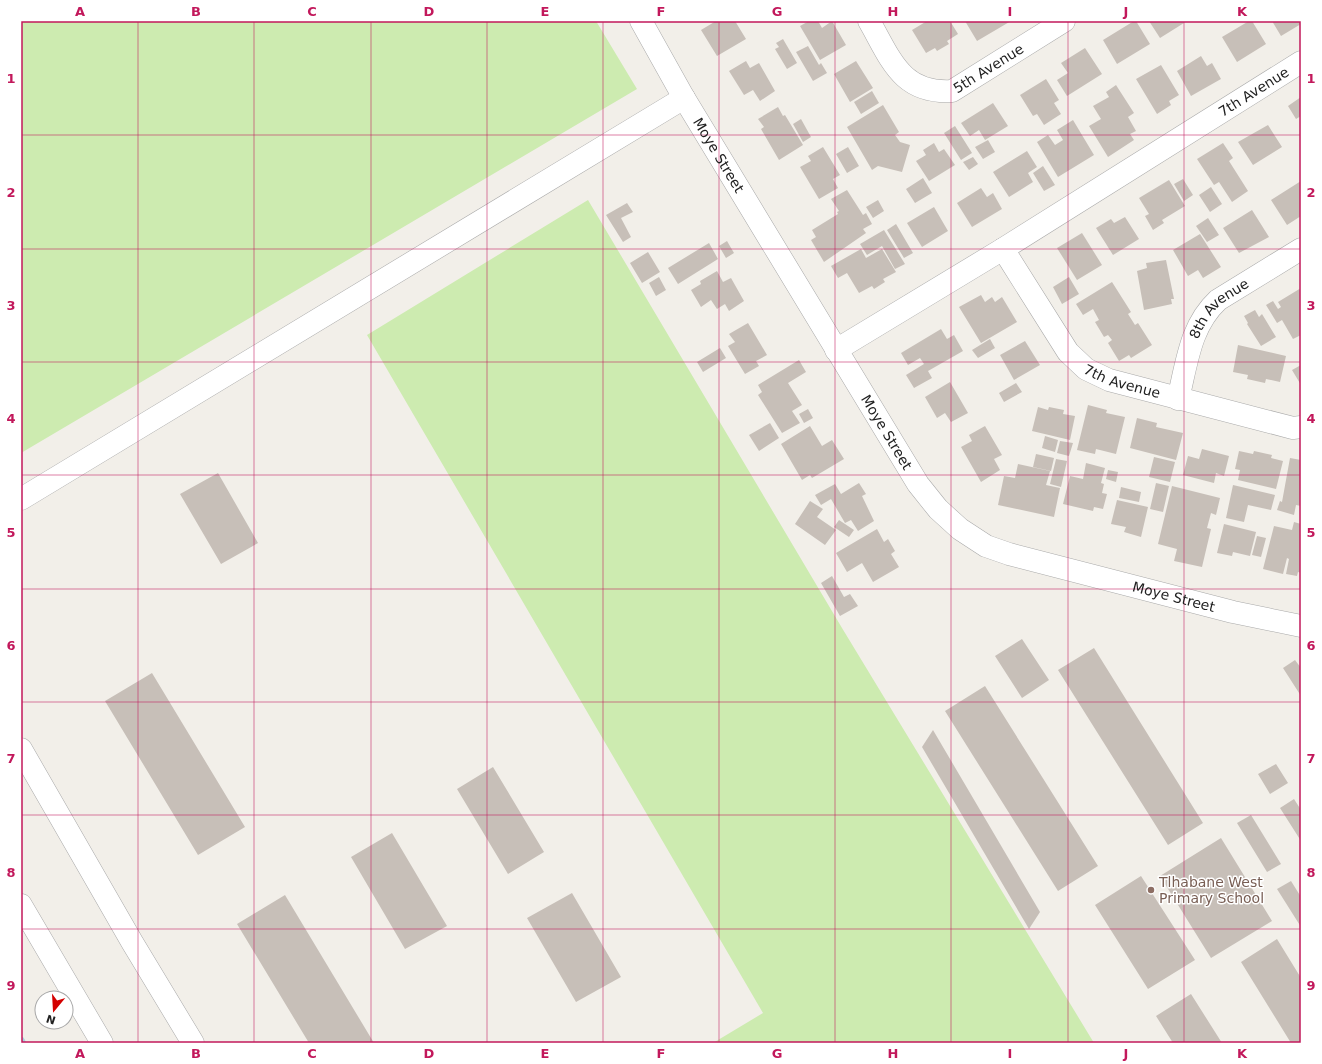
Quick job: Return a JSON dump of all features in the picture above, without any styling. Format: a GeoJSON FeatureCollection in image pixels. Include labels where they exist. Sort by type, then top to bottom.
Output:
{"type":"FeatureCollection","features":[{"type":"Feature","properties":{"kind":"street","name":"Moye Street"},"geometry":{"type":"LineString","coordinates":[[641,21],[684,98],[918,484],[943,514],[960,529],[986,546],[1009,554],[1233,612],[1301,626]]}},
{"type":"Feature","properties":{"kind":"street","name":"5th Avenue"},"geometry":{"type":"LineString","coordinates":[[869,21],[896,68],[906,79],[920,88],[937,92],[952,90],[1064,21]]}},
{"type":"Feature","properties":{"kind":"street","name":"7th Avenue"},"geometry":{"type":"LineString","coordinates":[[836,350],[1003,249],[1301,62]]}},
{"type":"Feature","properties":{"kind":"street"},"geometry":{"type":"LineString","coordinates":[[21,499],[684,98]]}},
{"type":"Feature","properties":{"kind":"street","name":"7th Avenue"},"geometry":{"type":"LineString","coordinates":[[1003,249],[1068,352],[1086,369],[1109,380],[1178,399],[1293,428],[1301,427]]}},
{"type":"Feature","properties":{"kind":"street","name":"8th Avenue"},"geometry":{"type":"LineString","coordinates":[[1178,399],[1196,329],[1207,310],[1218,300],[1301,249]]}},
{"type":"Feature","properties":{"kind":"street"},"geometry":{"type":"LineString","coordinates":[[21,749],[192,1043]]}},
{"type":"Feature","properties":{"kind":"street"},"geometry":{"type":"LineString","coordinates":[[21,905],[102,1043]]}},
{"type":"Feature","properties":{"kind":"green space"},"geometry":{"type":"Polygon","coordinates":[[[21,21],[596,21],[637,89],[21,453],[21,21]]]}},
{"type":"Feature","properties":{"kind":"green space"},"geometry":{"type":"Polygon","coordinates":[[[588,200],[842,628],[1094,1043],[713,1043],[763,1013],[367,335],[588,200]]]}},
{"type":"Feature","properties":{"kind":"building"},"geometry":{"type":"Polygon","coordinates":[[[716,21],[735,21],[746,39],[717,56],[701,30],[716,21]]]}},
{"type":"Feature","properties":{"kind":"building"},"geometry":{"type":"Polygon","coordinates":[[[809,21],[818,21],[822,28],[832,21],[846,45],[820,60],[800,26],[809,21]]]}},
{"type":"Feature","properties":{"kind":"building"},"geometry":{"type":"Polygon","coordinates":[[[927,21],[950,21],[958,34],[947,41],[949,44],[937,51],[935,48],[926,53],[912,30],[927,21]]]}},
{"type":"Feature","properties":{"kind":"building"},"geometry":{"type":"Polygon","coordinates":[[[965,21],[1011,21],[977,41],[965,21]]]}},
{"type":"Feature","properties":{"kind":"building"},"geometry":{"type":"Polygon","coordinates":[[[1136,21],[1150,44],[1117,64],[1103,40],[1136,21]]]}},
{"type":"Feature","properties":{"kind":"building"},"geometry":{"type":"Polygon","coordinates":[[[1149,21],[1182,21],[1184,23],[1160,38],[1149,21]]]}},
{"type":"Feature","properties":{"kind":"building"},"geometry":{"type":"Polygon","coordinates":[[[1249,21],[1252,21],[1266,44],[1237,62],[1222,37],[1249,21]]]}},
{"type":"Feature","properties":{"kind":"building"},"geometry":{"type":"Polygon","coordinates":[[[1272,21],[1301,21],[1301,24],[1281,36],[1272,21]]]}},
{"type":"Feature","properties":{"kind":"building"},"geometry":{"type":"Polygon","coordinates":[[[783,39],[797,63],[787,69],[775,49],[779,47],[776,43],[783,39]]]}},
{"type":"Feature","properties":{"kind":"building"},"geometry":{"type":"Polygon","coordinates":[[[808,46],[819,65],[821,63],[827,73],[813,81],[796,52],[808,46]]]}},
{"type":"Feature","properties":{"kind":"building"},"geometry":{"type":"Polygon","coordinates":[[[1085,48],[1102,74],[1067,96],[1057,80],[1068,73],[1061,63],[1085,48]]]}},
{"type":"Feature","properties":{"kind":"building"},"geometry":{"type":"Polygon","coordinates":[[[1201,56],[1207,66],[1212,63],[1221,79],[1191,96],[1177,71],[1201,56]]]}},
{"type":"Feature","properties":{"kind":"building"},"geometry":{"type":"Polygon","coordinates":[[[746,61],[750,68],[759,63],[775,91],[760,101],[753,90],[744,95],[729,71],[746,61]]]}},
{"type":"Feature","properties":{"kind":"building"},"geometry":{"type":"Polygon","coordinates":[[[856,61],[873,88],[850,102],[834,74],[856,61]]]}},
{"type":"Feature","properties":{"kind":"building"},"geometry":{"type":"Polygon","coordinates":[[[1161,65],[1179,95],[1169,101],[1171,105],[1157,114],[1136,79],[1161,65]]]}},
{"type":"Feature","properties":{"kind":"building"},"geometry":{"type":"Polygon","coordinates":[[[1046,79],[1059,100],[1054,103],[1061,114],[1044,125],[1037,114],[1033,116],[1020,95],[1046,79]]]}},
{"type":"Feature","properties":{"kind":"building"},"geometry":{"type":"Polygon","coordinates":[[[1116,85],[1134,113],[1128,117],[1136,131],[1130,134],[1134,140],[1108,157],[1089,126],[1101,119],[1093,106],[1109,97],[1106,92],[1116,85]]]}},
{"type":"Feature","properties":{"kind":"building"},"geometry":{"type":"Polygon","coordinates":[[[872,91],[879,103],[861,114],[854,102],[872,91]]]}},
{"type":"Feature","properties":{"kind":"building"},"geometry":{"type":"Polygon","coordinates":[[[1301,97],[1301,116],[1296,119],[1288,106],[1301,97]]]}},
{"type":"Feature","properties":{"kind":"building"},"geometry":{"type":"Polygon","coordinates":[[[993,103],[1008,126],[985,140],[979,130],[970,136],[961,123],[993,103]]]}},
{"type":"Feature","properties":{"kind":"building"},"geometry":{"type":"Polygon","coordinates":[[[883,105],[899,132],[895,135],[900,142],[910,145],[902,172],[878,166],[872,170],[847,127],[883,105]]]}},
{"type":"Feature","properties":{"kind":"building"},"geometry":{"type":"Polygon","coordinates":[[[778,107],[783,116],[785,115],[803,145],[779,160],[761,129],[764,127],[758,119],[778,107]]]}},
{"type":"Feature","properties":{"kind":"building"},"geometry":{"type":"Polygon","coordinates":[[[801,119],[811,137],[803,142],[793,124],[801,119]]]}},
{"type":"Feature","properties":{"kind":"building"},"geometry":{"type":"Polygon","coordinates":[[[1073,120],[1094,155],[1058,177],[1037,142],[1048,135],[1055,145],[1063,140],[1057,130],[1073,120]]]}},
{"type":"Feature","properties":{"kind":"building"},"geometry":{"type":"Polygon","coordinates":[[[1268,125],[1282,147],[1253,165],[1238,142],[1268,125]]]}},
{"type":"Feature","properties":{"kind":"building"},"geometry":{"type":"Polygon","coordinates":[[[955,126],[972,153],[961,160],[944,133],[955,126]]]}},
{"type":"Feature","properties":{"kind":"building"},"geometry":{"type":"Polygon","coordinates":[[[988,140],[995,152],[983,159],[975,147],[988,140]]]}},
{"type":"Feature","properties":{"kind":"building"},"geometry":{"type":"Polygon","coordinates":[[[934,143],[939,152],[944,149],[955,165],[929,181],[916,161],[926,155],[923,150],[934,143]]]}},
{"type":"Feature","properties":{"kind":"building"},"geometry":{"type":"Polygon","coordinates":[[[1223,143],[1233,158],[1229,161],[1248,191],[1232,202],[1219,182],[1214,185],[1197,159],[1223,143]]]}},
{"type":"Feature","properties":{"kind":"building"},"geometry":{"type":"Polygon","coordinates":[[[823,147],[840,175],[833,179],[838,188],[819,199],[800,167],[811,161],[808,156],[823,147]]]}},
{"type":"Feature","properties":{"kind":"building"},"geometry":{"type":"Polygon","coordinates":[[[848,147],[859,166],[847,173],[836,154],[848,147]]]}},
{"type":"Feature","properties":{"kind":"building"},"geometry":{"type":"Polygon","coordinates":[[[1027,151],[1037,167],[1028,173],[1033,182],[1009,197],[993,172],[1027,151]]]}},
{"type":"Feature","properties":{"kind":"building"},"geometry":{"type":"Polygon","coordinates":[[[973,157],[978,164],[969,170],[963,162],[973,157]]]}},
{"type":"Feature","properties":{"kind":"building"},"geometry":{"type":"Polygon","coordinates":[[[1043,166],[1055,185],[1044,191],[1033,173],[1043,166]]]}},
{"type":"Feature","properties":{"kind":"building"},"geometry":{"type":"Polygon","coordinates":[[[923,178],[932,193],[915,203],[906,189],[923,178]]]}},
{"type":"Feature","properties":{"kind":"building"},"geometry":{"type":"Polygon","coordinates":[[[1183,179],[1193,195],[1184,201],[1174,184],[1183,179]]]}},
{"type":"Feature","properties":{"kind":"building"},"geometry":{"type":"Polygon","coordinates":[[[1169,180],[1185,206],[1162,220],[1164,223],[1153,230],[1145,216],[1149,214],[1139,198],[1169,180]]]}},
{"type":"Feature","properties":{"kind":"building"},"geometry":{"type":"Polygon","coordinates":[[[1301,181],[1301,216],[1287,225],[1271,200],[1301,181]]]}},
{"type":"Feature","properties":{"kind":"building"},"geometry":{"type":"Polygon","coordinates":[[[1211,187],[1222,204],[1210,212],[1199,195],[1211,187]]]}},
{"type":"Feature","properties":{"kind":"building"},"geometry":{"type":"Polygon","coordinates":[[[981,188],[987,197],[993,193],[1002,209],[972,227],[957,203],[981,188]]]}},
{"type":"Feature","properties":{"kind":"building"},"geometry":{"type":"Polygon","coordinates":[[[847,190],[863,215],[866,213],[872,224],[863,229],[866,233],[824,262],[811,240],[816,237],[812,230],[838,214],[837,212],[839,211],[831,199],[847,190]]]}},
{"type":"Feature","properties":{"kind":"building"},"geometry":{"type":"Polygon","coordinates":[[[878,200],[884,211],[873,218],[866,207],[878,200]]]}},
{"type":"Feature","properties":{"kind":"building"},"geometry":{"type":"Polygon","coordinates":[[[627,203],[633,212],[621,218],[631,237],[623,242],[606,215],[627,203]]]}},
{"type":"Feature","properties":{"kind":"building"},"geometry":{"type":"Polygon","coordinates":[[[934,207],[948,231],[922,247],[907,223],[934,207]]]}},
{"type":"Feature","properties":{"kind":"building"},"geometry":{"type":"Polygon","coordinates":[[[1252,210],[1269,237],[1239,253],[1223,228],[1252,210]]]}},
{"type":"Feature","properties":{"kind":"building"},"geometry":{"type":"Polygon","coordinates":[[[1125,217],[1139,239],[1113,255],[1096,228],[1111,219],[1114,223],[1125,217]]]}},
{"type":"Feature","properties":{"kind":"building"},"geometry":{"type":"Polygon","coordinates":[[[1208,218],[1219,235],[1207,242],[1196,226],[1208,218]]]}},
{"type":"Feature","properties":{"kind":"building"},"geometry":{"type":"Polygon","coordinates":[[[896,224],[913,253],[904,258],[887,230],[896,224]]]}},
{"type":"Feature","properties":{"kind":"building"},"geometry":{"type":"Polygon","coordinates":[[[884,230],[905,264],[895,269],[882,246],[867,255],[860,244],[884,230]]]}},
{"type":"Feature","properties":{"kind":"building"},"geometry":{"type":"Polygon","coordinates":[[[1082,233],[1102,265],[1077,280],[1057,248],[1082,233]]]}},
{"type":"Feature","properties":{"kind":"building"},"geometry":{"type":"Polygon","coordinates":[[[1200,234],[1221,267],[1203,278],[1198,270],[1188,276],[1173,250],[1200,234]]]}},
{"type":"Feature","properties":{"kind":"building"},"geometry":{"type":"Polygon","coordinates":[[[727,241],[734,253],[726,258],[719,246],[727,241]]]}},
{"type":"Feature","properties":{"kind":"building"},"geometry":{"type":"Polygon","coordinates":[[[709,243],[718,259],[678,284],[668,268],[709,243]]]}},
{"type":"Feature","properties":{"kind":"building"},"geometry":{"type":"Polygon","coordinates":[[[861,249],[866,258],[882,249],[896,272],[883,279],[885,282],[874,289],[872,286],[859,293],[847,273],[838,278],[831,266],[861,249]]]}},
{"type":"Feature","properties":{"kind":"building"},"geometry":{"type":"Polygon","coordinates":[[[648,252],[660,272],[642,283],[630,263],[648,252]]]}},
{"type":"Feature","properties":{"kind":"building"},"geometry":{"type":"Polygon","coordinates":[[[1166,260],[1174,299],[1171,299],[1172,304],[1144,310],[1137,271],[1147,268],[1146,263],[1166,260]]]}},
{"type":"Feature","properties":{"kind":"building"},"geometry":{"type":"Polygon","coordinates":[[[717,271],[723,282],[731,278],[744,301],[729,311],[725,304],[717,309],[711,300],[701,307],[691,290],[701,284],[700,281],[717,271]]]}},
{"type":"Feature","properties":{"kind":"building"},"geometry":{"type":"Polygon","coordinates":[[[659,277],[666,290],[656,296],[649,283],[659,277]]]}},
{"type":"Feature","properties":{"kind":"building"},"geometry":{"type":"Polygon","coordinates":[[[1069,277],[1079,294],[1062,304],[1053,287],[1069,277]]]}},
{"type":"Feature","properties":{"kind":"building"},"geometry":{"type":"Polygon","coordinates":[[[1112,282],[1131,312],[1128,314],[1135,325],[1138,323],[1152,345],[1131,358],[1129,355],[1119,361],[1108,343],[1112,340],[1108,335],[1104,337],[1095,322],[1099,320],[1093,309],[1083,315],[1076,304],[1112,282]]]}},
{"type":"Feature","properties":{"kind":"building"},"geometry":{"type":"Polygon","coordinates":[[[1301,288],[1301,335],[1293,339],[1282,320],[1277,323],[1266,305],[1273,301],[1278,309],[1281,307],[1278,302],[1301,288]]]}},
{"type":"Feature","properties":{"kind":"building"},"geometry":{"type":"Polygon","coordinates":[[[981,295],[985,302],[992,297],[995,302],[1002,297],[1017,322],[981,343],[959,307],[981,295]]]}},
{"type":"Feature","properties":{"kind":"building"},"geometry":{"type":"Polygon","coordinates":[[[1255,310],[1259,317],[1262,314],[1276,337],[1261,346],[1247,324],[1248,323],[1244,316],[1255,310]]]}},
{"type":"Feature","properties":{"kind":"building"},"geometry":{"type":"Polygon","coordinates":[[[748,323],[767,355],[756,361],[759,366],[745,374],[728,346],[735,342],[729,334],[748,323]]]}},
{"type":"Feature","properties":{"kind":"building"},"geometry":{"type":"Polygon","coordinates":[[[941,329],[947,339],[954,335],[963,351],[928,371],[932,378],[914,388],[906,375],[924,364],[920,358],[908,365],[901,353],[941,329]]]}},
{"type":"Feature","properties":{"kind":"building"},"geometry":{"type":"Polygon","coordinates":[[[990,339],[995,348],[978,358],[972,350],[990,339]]]}},
{"type":"Feature","properties":{"kind":"building"},"geometry":{"type":"Polygon","coordinates":[[[1025,341],[1040,365],[1014,380],[1000,355],[1025,341]]]}},
{"type":"Feature","properties":{"kind":"building"},"geometry":{"type":"Polygon","coordinates":[[[1238,345],[1286,356],[1280,382],[1266,379],[1265,383],[1247,379],[1248,375],[1233,372],[1238,345]]]}},
{"type":"Feature","properties":{"kind":"building"},"geometry":{"type":"Polygon","coordinates":[[[720,348],[726,358],[703,372],[697,362],[720,348]]]}},
{"type":"Feature","properties":{"kind":"building"},"geometry":{"type":"Polygon","coordinates":[[[799,360],[806,372],[788,383],[802,405],[792,411],[800,423],[782,433],[758,395],[762,392],[758,385],[799,360]]]}},
{"type":"Feature","properties":{"kind":"building"},"geometry":{"type":"Polygon","coordinates":[[[1301,365],[1301,385],[1292,370],[1301,365]]]}},
{"type":"Feature","properties":{"kind":"building"},"geometry":{"type":"Polygon","coordinates":[[[950,382],[968,413],[951,422],[945,413],[937,418],[925,397],[950,382]]]}},
{"type":"Feature","properties":{"kind":"building"},"geometry":{"type":"Polygon","coordinates":[[[1016,383],[1022,392],[1004,402],[999,393],[1016,383]]]}},
{"type":"Feature","properties":{"kind":"building"},"geometry":{"type":"Polygon","coordinates":[[[1088,405],[1107,410],[1106,413],[1125,417],[1116,454],[1096,449],[1095,454],[1077,450],[1088,405]]]}},
{"type":"Feature","properties":{"kind":"building"},"geometry":{"type":"Polygon","coordinates":[[[1038,407],[1048,410],[1049,407],[1064,410],[1063,414],[1075,416],[1070,440],[1032,431],[1038,407]]]}},
{"type":"Feature","properties":{"kind":"building"},"geometry":{"type":"Polygon","coordinates":[[[808,409],[813,418],[804,423],[799,414],[808,409]]]}},
{"type":"Feature","properties":{"kind":"building"},"geometry":{"type":"Polygon","coordinates":[[[1137,418],[1157,423],[1156,427],[1183,433],[1176,460],[1130,448],[1137,418]]]}},
{"type":"Feature","properties":{"kind":"building"},"geometry":{"type":"Polygon","coordinates":[[[770,423],[779,438],[759,451],[749,435],[770,423]]]}},
{"type":"Feature","properties":{"kind":"building"},"geometry":{"type":"Polygon","coordinates":[[[810,426],[822,446],[832,440],[844,459],[812,478],[810,475],[802,480],[781,444],[810,426]]]}},
{"type":"Feature","properties":{"kind":"building"},"geometry":{"type":"Polygon","coordinates":[[[985,426],[1002,455],[994,459],[1000,470],[981,482],[961,447],[972,441],[969,435],[985,426]]]}},
{"type":"Feature","properties":{"kind":"building"},"geometry":{"type":"Polygon","coordinates":[[[1045,436],[1058,440],[1055,452],[1042,448],[1045,436]]]}},
{"type":"Feature","properties":{"kind":"building"},"geometry":{"type":"Polygon","coordinates":[[[1060,441],[1073,443],[1069,456],[1057,453],[1060,441]]]}},
{"type":"Feature","properties":{"kind":"building"},"geometry":{"type":"Polygon","coordinates":[[[1202,449],[1229,456],[1224,476],[1216,473],[1214,483],[1183,475],[1188,456],[1199,459],[1202,449]]]}},
{"type":"Feature","properties":{"kind":"building"},"geometry":{"type":"Polygon","coordinates":[[[1239,451],[1253,454],[1254,451],[1272,455],[1271,458],[1283,461],[1276,489],[1238,480],[1240,470],[1235,469],[1239,451]]]}},
{"type":"Feature","properties":{"kind":"building"},"geometry":{"type":"Polygon","coordinates":[[[1036,454],[1054,458],[1051,471],[1033,467],[1036,454]]]}},
{"type":"Feature","properties":{"kind":"building"},"geometry":{"type":"Polygon","coordinates":[[[1154,457],[1175,462],[1170,482],[1149,477],[1154,457]]]}},
{"type":"Feature","properties":{"kind":"building"},"geometry":{"type":"Polygon","coordinates":[[[1290,458],[1301,460],[1301,506],[1296,505],[1294,515],[1277,510],[1280,501],[1282,502],[1290,458]]]}},
{"type":"Feature","properties":{"kind":"building"},"geometry":{"type":"Polygon","coordinates":[[[1056,459],[1067,461],[1061,487],[1050,484],[1056,459]]]}},
{"type":"Feature","properties":{"kind":"building"},"geometry":{"type":"Polygon","coordinates":[[[1086,463],[1105,468],[1101,483],[1104,484],[1102,493],[1107,494],[1103,509],[1094,507],[1093,511],[1063,504],[1070,476],[1083,479],[1086,463]]]}},
{"type":"Feature","properties":{"kind":"building"},"geometry":{"type":"Polygon","coordinates":[[[1018,464],[1050,471],[1046,485],[1060,488],[1054,517],[998,505],[1004,476],[1015,478],[1018,464]]]}},
{"type":"Feature","properties":{"kind":"building"},"geometry":{"type":"Polygon","coordinates":[[[1108,470],[1118,472],[1116,482],[1106,479],[1108,470]]]}},
{"type":"Feature","properties":{"kind":"building"},"geometry":{"type":"Polygon","coordinates":[[[218,473],[258,543],[221,564],[180,494],[218,473]]]}},
{"type":"Feature","properties":{"kind":"building"},"geometry":{"type":"Polygon","coordinates":[[[859,483],[866,494],[862,496],[874,521],[858,531],[851,520],[845,523],[831,499],[821,505],[815,495],[835,484],[841,494],[859,483]]]}},
{"type":"Feature","properties":{"kind":"building"},"geometry":{"type":"Polygon","coordinates":[[[1156,483],[1169,486],[1163,512],[1150,509],[1156,483]]]}},
{"type":"Feature","properties":{"kind":"building"},"geometry":{"type":"Polygon","coordinates":[[[1233,485],[1275,495],[1271,510],[1248,505],[1244,522],[1226,518],[1233,485]]]}},
{"type":"Feature","properties":{"kind":"building"},"geometry":{"type":"Polygon","coordinates":[[[1172,486],[1220,498],[1216,515],[1211,513],[1207,528],[1211,529],[1202,567],[1174,561],[1177,549],[1158,544],[1172,486]]]}},
{"type":"Feature","properties":{"kind":"building"},"geometry":{"type":"Polygon","coordinates":[[[1121,487],[1141,492],[1139,502],[1119,498],[1121,487]]]}},
{"type":"Feature","properties":{"kind":"building"},"geometry":{"type":"Polygon","coordinates":[[[1117,500],[1148,507],[1141,537],[1124,532],[1126,527],[1111,524],[1117,500]]]}},
{"type":"Feature","properties":{"kind":"building"},"geometry":{"type":"Polygon","coordinates":[[[810,501],[823,509],[817,517],[836,530],[825,545],[795,524],[810,501]]]}},
{"type":"Feature","properties":{"kind":"building"},"geometry":{"type":"Polygon","coordinates":[[[839,520],[854,530],[849,537],[834,527],[839,520]]]}},
{"type":"Feature","properties":{"kind":"building"},"geometry":{"type":"Polygon","coordinates":[[[1294,522],[1301,524],[1301,573],[1298,572],[1297,576],[1286,574],[1289,559],[1287,558],[1283,574],[1263,569],[1274,526],[1292,530],[1294,522]]]}},
{"type":"Feature","properties":{"kind":"building"},"geometry":{"type":"Polygon","coordinates":[[[1224,524],[1256,532],[1250,556],[1233,552],[1232,556],[1217,553],[1224,524]]]}},
{"type":"Feature","properties":{"kind":"building"},"geometry":{"type":"Polygon","coordinates":[[[877,529],[884,542],[888,539],[895,551],[891,554],[899,567],[873,582],[862,563],[847,572],[836,553],[877,529]]]}},
{"type":"Feature","properties":{"kind":"building"},"geometry":{"type":"Polygon","coordinates":[[[1257,536],[1266,538],[1261,557],[1252,555],[1257,536]]]}},
{"type":"Feature","properties":{"kind":"building"},"geometry":{"type":"Polygon","coordinates":[[[832,576],[844,597],[850,594],[858,606],[840,616],[821,583],[832,576]]]}},
{"type":"Feature","properties":{"kind":"building"},"geometry":{"type":"Polygon","coordinates":[[[1022,639],[1049,680],[1022,698],[995,656],[1022,639]]]}},
{"type":"Feature","properties":{"kind":"building"},"geometry":{"type":"Polygon","coordinates":[[[1094,648],[1203,823],[1168,845],[1058,670],[1094,648]]]}},
{"type":"Feature","properties":{"kind":"building"},"geometry":{"type":"Polygon","coordinates":[[[1295,660],[1301,668],[1301,696],[1283,668],[1295,660]]]}},
{"type":"Feature","properties":{"kind":"building"},"geometry":{"type":"Polygon","coordinates":[[[152,673],[245,827],[198,855],[105,701],[152,673]]]}},
{"type":"Feature","properties":{"kind":"building"},"geometry":{"type":"Polygon","coordinates":[[[985,686],[1098,866],[1058,891],[945,711],[985,686]]]}},
{"type":"Feature","properties":{"kind":"building"},"geometry":{"type":"Polygon","coordinates":[[[933,730],[1040,912],[1029,929],[922,747],[933,730]]]}},
{"type":"Feature","properties":{"kind":"building"},"geometry":{"type":"Polygon","coordinates":[[[1276,764],[1288,783],[1270,794],[1258,774],[1276,764]]]}},
{"type":"Feature","properties":{"kind":"building"},"geometry":{"type":"Polygon","coordinates":[[[493,767],[544,852],[508,874],[457,789],[493,767]]]}},
{"type":"Feature","properties":{"kind":"building"},"geometry":{"type":"Polygon","coordinates":[[[1294,799],[1301,810],[1301,841],[1280,808],[1294,799]]]}},
{"type":"Feature","properties":{"kind":"building"},"geometry":{"type":"Polygon","coordinates":[[[1251,815],[1281,864],[1267,872],[1237,823],[1251,815]]]}},
{"type":"Feature","properties":{"kind":"building"},"geometry":{"type":"Polygon","coordinates":[[[392,833],[447,926],[405,949],[351,857],[392,833]]]}},
{"type":"Feature","properties":{"kind":"building"},"geometry":{"type":"Polygon","coordinates":[[[1221,838],[1272,921],[1211,958],[1160,876],[1221,838]]]}},
{"type":"Feature","properties":{"kind":"building"},"geometry":{"type":"Polygon","coordinates":[[[1141,876],[1195,960],[1148,989],[1095,905],[1141,876]]]}},
{"type":"Feature","properties":{"kind":"building"},"geometry":{"type":"Polygon","coordinates":[[[1291,881],[1301,897],[1301,927],[1277,889],[1291,881]]]}},
{"type":"Feature","properties":{"kind":"building"},"geometry":{"type":"Polygon","coordinates":[[[572,893],[621,977],[576,1002],[527,918],[572,893]]]}},
{"type":"Feature","properties":{"kind":"building"},"geometry":{"type":"Polygon","coordinates":[[[285,895],[374,1043],[309,1043],[237,924],[285,895]]]}},
{"type":"Feature","properties":{"kind":"building"},"geometry":{"type":"Polygon","coordinates":[[[1277,939],[1301,978],[1301,1043],[1291,1043],[1241,962],[1277,939]]]}},
{"type":"Feature","properties":{"kind":"building"},"geometry":{"type":"Polygon","coordinates":[[[1191,994],[1222,1043],[1173,1043],[1156,1016],[1191,994]]]}},
{"type":"Feature","properties":{"kind":"place","name":"Tlhabane West Primary School"},"geometry":{"type":"Point","coordinates":[1151,890]}}]}
